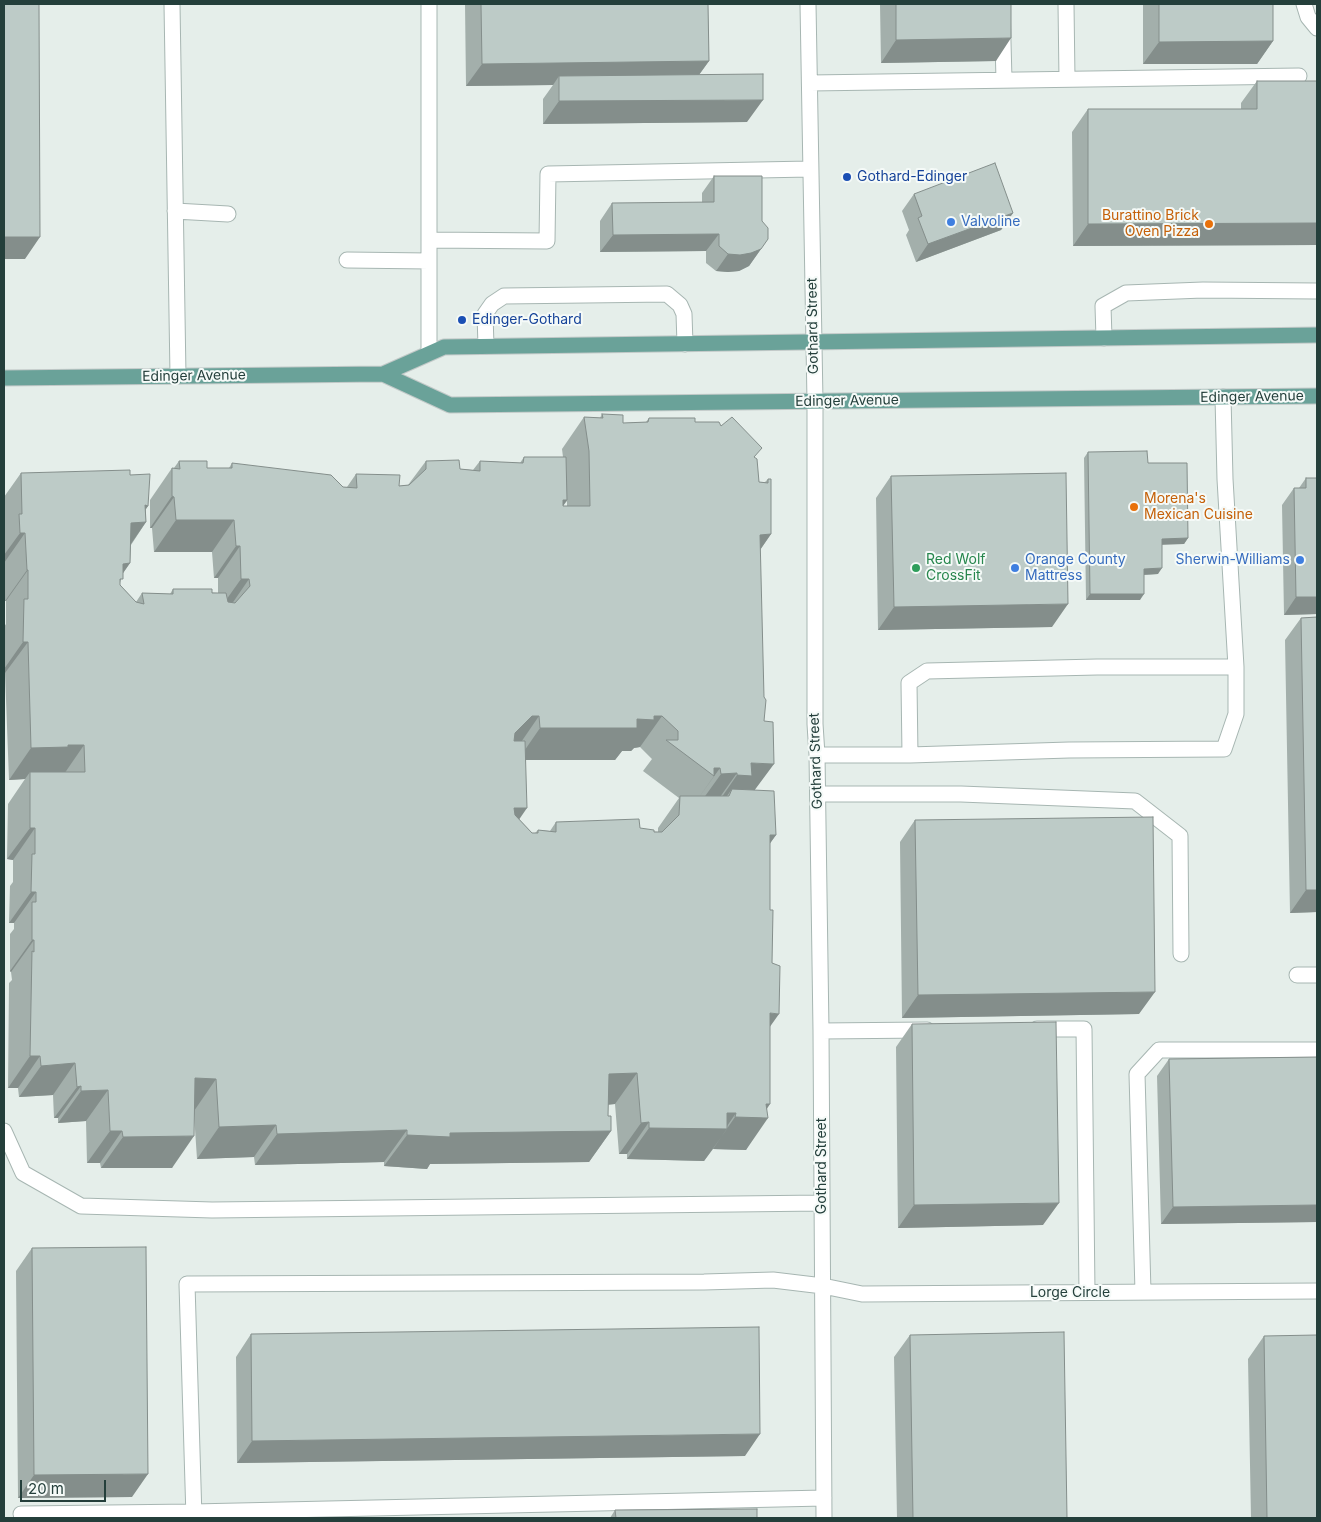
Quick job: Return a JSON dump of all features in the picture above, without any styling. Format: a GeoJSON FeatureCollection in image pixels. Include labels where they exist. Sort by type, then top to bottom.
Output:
{"type":"FeatureCollection","features":[{"type":"Feature","properties":{"kind":"main road","name":"Edinger Avenue"},"geometry":{"type":"LineString","coordinates":[[4,378],[383,374],[444,346],[813,343],[1317,335]]}},
{"type":"Feature","properties":{"kind":"main road","name":"Edinger Avenue"},"geometry":{"type":"LineString","coordinates":[[383,374],[450,405],[1317,396]]}},
{"type":"Feature","properties":{"kind":"main road"},"geometry":{"type":"LineString","coordinates":[[1301,396],[1317,391]]}},
{"type":"Feature","properties":{"kind":"street"},"geometry":{"type":"LineString","coordinates":[[172,4],[178,376]]}},
{"type":"Feature","properties":{"kind":"street"},"geometry":{"type":"LineString","coordinates":[[429,4],[429,353]]}},
{"type":"Feature","properties":{"kind":"street","name":"Gothard Street"},"geometry":{"type":"LineString","coordinates":[[808,4],[814,401],[815,724],[818,794],[821,1031],[824,1518]]}},
{"type":"Feature","properties":{"kind":"street"},"geometry":{"type":"LineString","coordinates":[[1002,4],[1004,80]]}},
{"type":"Feature","properties":{"kind":"street"},"geometry":{"type":"LineString","coordinates":[[1066,4],[1067,79]]}},
{"type":"Feature","properties":{"kind":"street"},"geometry":{"type":"LineString","coordinates":[[1304,4],[1308,17],[1317,28]]}},
{"type":"Feature","properties":{"kind":"street"},"geometry":{"type":"LineString","coordinates":[[810,83],[1299,76]]}},
{"type":"Feature","properties":{"kind":"street"},"geometry":{"type":"LineString","coordinates":[[430,240],[547,241],[548,174],[810,169]]}},
{"type":"Feature","properties":{"kind":"street"},"geometry":{"type":"LineString","coordinates":[[175,211],[228,214]]}},
{"type":"Feature","properties":{"kind":"street"},"geometry":{"type":"LineString","coordinates":[[347,260],[430,261]]}},
{"type":"Feature","properties":{"kind":"street"},"geometry":{"type":"LineString","coordinates":[[1104,338],[1103,306],[1126,293],[1203,290],[1317,291]]}},
{"type":"Feature","properties":{"kind":"street"},"geometry":{"type":"LineString","coordinates":[[486,346],[485,314],[492,304],[504,296],[667,294],[680,305],[684,314],[685,344]]}},
{"type":"Feature","properties":{"kind":"street"},"geometry":{"type":"LineString","coordinates":[[817,755],[1224,749],[1236,714],[1236,667],[1225,479],[1223,398]]}},
{"type":"Feature","properties":{"kind":"street"},"geometry":{"type":"LineString","coordinates":[[910,754],[909,683],[927,671],[1097,667],[1236,667]]}},
{"type":"Feature","properties":{"kind":"street"},"geometry":{"type":"LineString","coordinates":[[818,794],[961,794],[1135,801],[1180,836],[1181,954]]}},
{"type":"Feature","properties":{"kind":"street"},"geometry":{"type":"LineString","coordinates":[[1297,975],[1317,975]]}},
{"type":"Feature","properties":{"kind":"street"},"geometry":{"type":"LineString","coordinates":[[1026,1029],[1084,1029],[1087,1292]]}},
{"type":"Feature","properties":{"kind":"street"},"geometry":{"type":"LineString","coordinates":[[821,1031],[938,1030]]}},
{"type":"Feature","properties":{"kind":"street"},"geometry":{"type":"LineString","coordinates":[[1142,1292],[1136,1074],[1159,1050],[1317,1050]]}},
{"type":"Feature","properties":{"kind":"street"},"geometry":{"type":"LineString","coordinates":[[4,1131],[23,1173],[81,1206],[212,1210],[822,1203]]}},
{"type":"Feature","properties":{"kind":"street","name":"Lorge Circle"},"geometry":{"type":"LineString","coordinates":[[193,1515],[187,1284],[773,1280],[823,1286],[862,1294],[1317,1291]]}},
{"type":"Feature","properties":{"kind":"street"},"geometry":{"type":"LineString","coordinates":[[21,1514],[193,1515],[824,1498]]}},
{"type":"Feature","properties":{"kind":"building"},"geometry":{"type":"Polygon","coordinates":[[[4,4],[39,4],[40,237],[4,237],[4,4]]]}},
{"type":"Feature","properties":{"kind":"building"},"geometry":{"type":"Polygon","coordinates":[[[481,4],[708,4],[709,61],[482,64],[481,4]]]}},
{"type":"Feature","properties":{"kind":"building"},"geometry":{"type":"Polygon","coordinates":[[[896,4],[1011,4],[1011,38],[896,40],[896,4]]]}},
{"type":"Feature","properties":{"kind":"building"},"geometry":{"type":"Polygon","coordinates":[[[1159,4],[1273,4],[1273,41],[1159,42],[1159,4]]]}},
{"type":"Feature","properties":{"kind":"building"},"geometry":{"type":"Polygon","coordinates":[[[763,74],[763,100],[559,101],[559,76],[763,74]]]}},
{"type":"Feature","properties":{"kind":"building"},"geometry":{"type":"Polygon","coordinates":[[[1257,81],[1317,81],[1317,223],[1088,224],[1088,109],[1257,109],[1257,81]]]}},
{"type":"Feature","properties":{"kind":"building"},"geometry":{"type":"Polygon","coordinates":[[[995,163],[1013,213],[928,244],[918,218],[922,216],[914,194],[995,163]]]}},
{"type":"Feature","properties":{"kind":"building"},"geometry":{"type":"Polygon","coordinates":[[[714,176],[762,176],[762,221],[768,228],[768,239],[761,249],[740,255],[728,254],[719,246],[719,234],[613,235],[612,203],[714,202],[714,176]]]}},
{"type":"Feature","properties":{"kind":"building"},"geometry":{"type":"Polygon","coordinates":[[[602,414],[623,415],[623,423],[648,422],[649,418],[695,418],[695,422],[719,422],[721,426],[732,417],[762,448],[754,457],[757,459],[759,482],[768,483],[768,479],[771,479],[771,534],[760,535],[764,697],[766,700],[764,721],[773,722],[774,764],[751,763],[752,776],[737,775],[737,773],[721,774],[720,768],[714,768],[714,776],[666,740],[678,740],[678,731],[662,716],[654,716],[654,720],[637,719],[637,728],[540,728],[539,716],[532,716],[515,733],[514,741],[525,741],[527,808],[514,808],[515,815],[532,833],[538,833],[538,830],[556,832],[556,822],[639,819],[640,828],[662,832],[679,815],[680,796],[729,796],[732,789],[774,791],[776,835],[770,835],[770,910],[773,910],[772,963],[780,966],[779,1014],[770,1013],[770,1104],[766,1104],[768,1118],[735,1117],[736,1113],[727,1113],[727,1129],[649,1128],[649,1122],[641,1123],[637,1073],[609,1074],[608,1116],[611,1116],[611,1131],[450,1133],[450,1137],[407,1135],[407,1130],[277,1134],[276,1125],[219,1127],[216,1079],[195,1078],[194,1136],[123,1137],[122,1131],[110,1131],[108,1090],[81,1091],[81,1086],[77,1087],[75,1063],[41,1066],[40,1056],[30,1056],[32,951],[34,952],[34,940],[32,940],[32,902],[36,902],[36,892],[31,892],[32,854],[35,854],[35,828],[30,828],[30,772],[85,772],[84,745],[31,748],[28,642],[23,642],[24,599],[28,599],[28,570],[25,533],[20,533],[19,514],[22,514],[21,473],[130,470],[130,475],[150,474],[148,506],[145,505],[146,522],[131,523],[130,563],[123,564],[123,579],[120,579],[120,585],[136,602],[144,604],[142,593],[173,594],[173,589],[212,589],[212,593],[226,593],[228,602],[235,603],[250,586],[249,579],[241,579],[240,546],[236,546],[234,520],[176,520],[174,497],[172,496],[172,468],[180,469],[179,461],[207,461],[207,468],[232,468],[232,463],[331,475],[343,487],[357,488],[356,474],[400,475],[399,486],[409,485],[426,469],[426,461],[459,460],[460,469],[480,471],[480,461],[523,463],[524,457],[566,457],[567,500],[563,500],[563,506],[590,506],[589,451],[584,417],[603,418],[602,414]]]}},
{"type":"Feature","properties":{"kind":"building","name":"Morena's Mexican Cuisine"},"geometry":{"type":"Polygon","coordinates":[[[1147,451],[1148,463],[1187,463],[1188,538],[1162,539],[1162,568],[1144,569],[1144,594],[1090,594],[1088,452],[1147,451]]]}},
{"type":"Feature","properties":{"kind":"building"},"geometry":{"type":"Polygon","coordinates":[[[1066,473],[1068,604],[894,607],[891,476],[1066,473]]]}},
{"type":"Feature","properties":{"kind":"building"},"geometry":{"type":"Polygon","coordinates":[[[1306,478],[1317,478],[1317,597],[1296,597],[1294,488],[1306,488],[1306,478]]]}},
{"type":"Feature","properties":{"kind":"building"},"geometry":{"type":"Polygon","coordinates":[[[1317,617],[1317,890],[1306,890],[1301,618],[1317,617]]]}},
{"type":"Feature","properties":{"kind":"building"},"geometry":{"type":"Polygon","coordinates":[[[1153,817],[1155,992],[918,995],[915,820],[1153,817]]]}},
{"type":"Feature","properties":{"kind":"building"},"geometry":{"type":"Polygon","coordinates":[[[1056,1022],[1059,1203],[914,1205],[912,1024],[1056,1022]]]}},
{"type":"Feature","properties":{"kind":"building"},"geometry":{"type":"Polygon","coordinates":[[[1317,1057],[1317,1205],[1173,1207],[1169,1059],[1317,1057]]]}},
{"type":"Feature","properties":{"kind":"building"},"geometry":{"type":"Polygon","coordinates":[[[146,1247],[148,1474],[34,1475],[32,1248],[146,1247]]]}},
{"type":"Feature","properties":{"kind":"building"},"geometry":{"type":"Polygon","coordinates":[[[759,1327],[760,1434],[252,1441],[251,1334],[759,1327]]]}},
{"type":"Feature","properties":{"kind":"building"},"geometry":{"type":"Polygon","coordinates":[[[1064,1332],[1067,1518],[913,1518],[910,1335],[1064,1332]]]}},
{"type":"Feature","properties":{"kind":"building"},"geometry":{"type":"Polygon","coordinates":[[[1317,1335],[1317,1518],[1267,1518],[1264,1336],[1317,1335]]]}},
{"type":"Feature","properties":{"kind":"building"},"geometry":{"type":"Polygon","coordinates":[[[757,1509],[757,1518],[616,1518],[615,1510],[757,1509]]]}},
{"type":"Feature","properties":{"kind":"place","name":"Gothard-Edinger"},"geometry":{"type":"Point","coordinates":[847,177]}},
{"type":"Feature","properties":{"kind":"place","name":"Valvoline"},"geometry":{"type":"Point","coordinates":[951,222]}},
{"type":"Feature","properties":{"kind":"place","name":"Burattino Brick Oven Pizza"},"geometry":{"type":"Point","coordinates":[1209,224]}},
{"type":"Feature","properties":{"kind":"place","name":"Edinger-Gothard"},"geometry":{"type":"Point","coordinates":[462,320]}},
{"type":"Feature","properties":{"kind":"place","name":"Morena's Mexican Cuisine"},"geometry":{"type":"Point","coordinates":[1134,507]}},
{"type":"Feature","properties":{"kind":"place","name":"Sherwin-Williams"},"geometry":{"type":"Point","coordinates":[1300,560]}},
{"type":"Feature","properties":{"kind":"place","name":"Red Wolf CrossFit"},"geometry":{"type":"Point","coordinates":[916,568]}},
{"type":"Feature","properties":{"kind":"place","name":"Orange County Mattress"},"geometry":{"type":"Point","coordinates":[1015,568]}}]}
